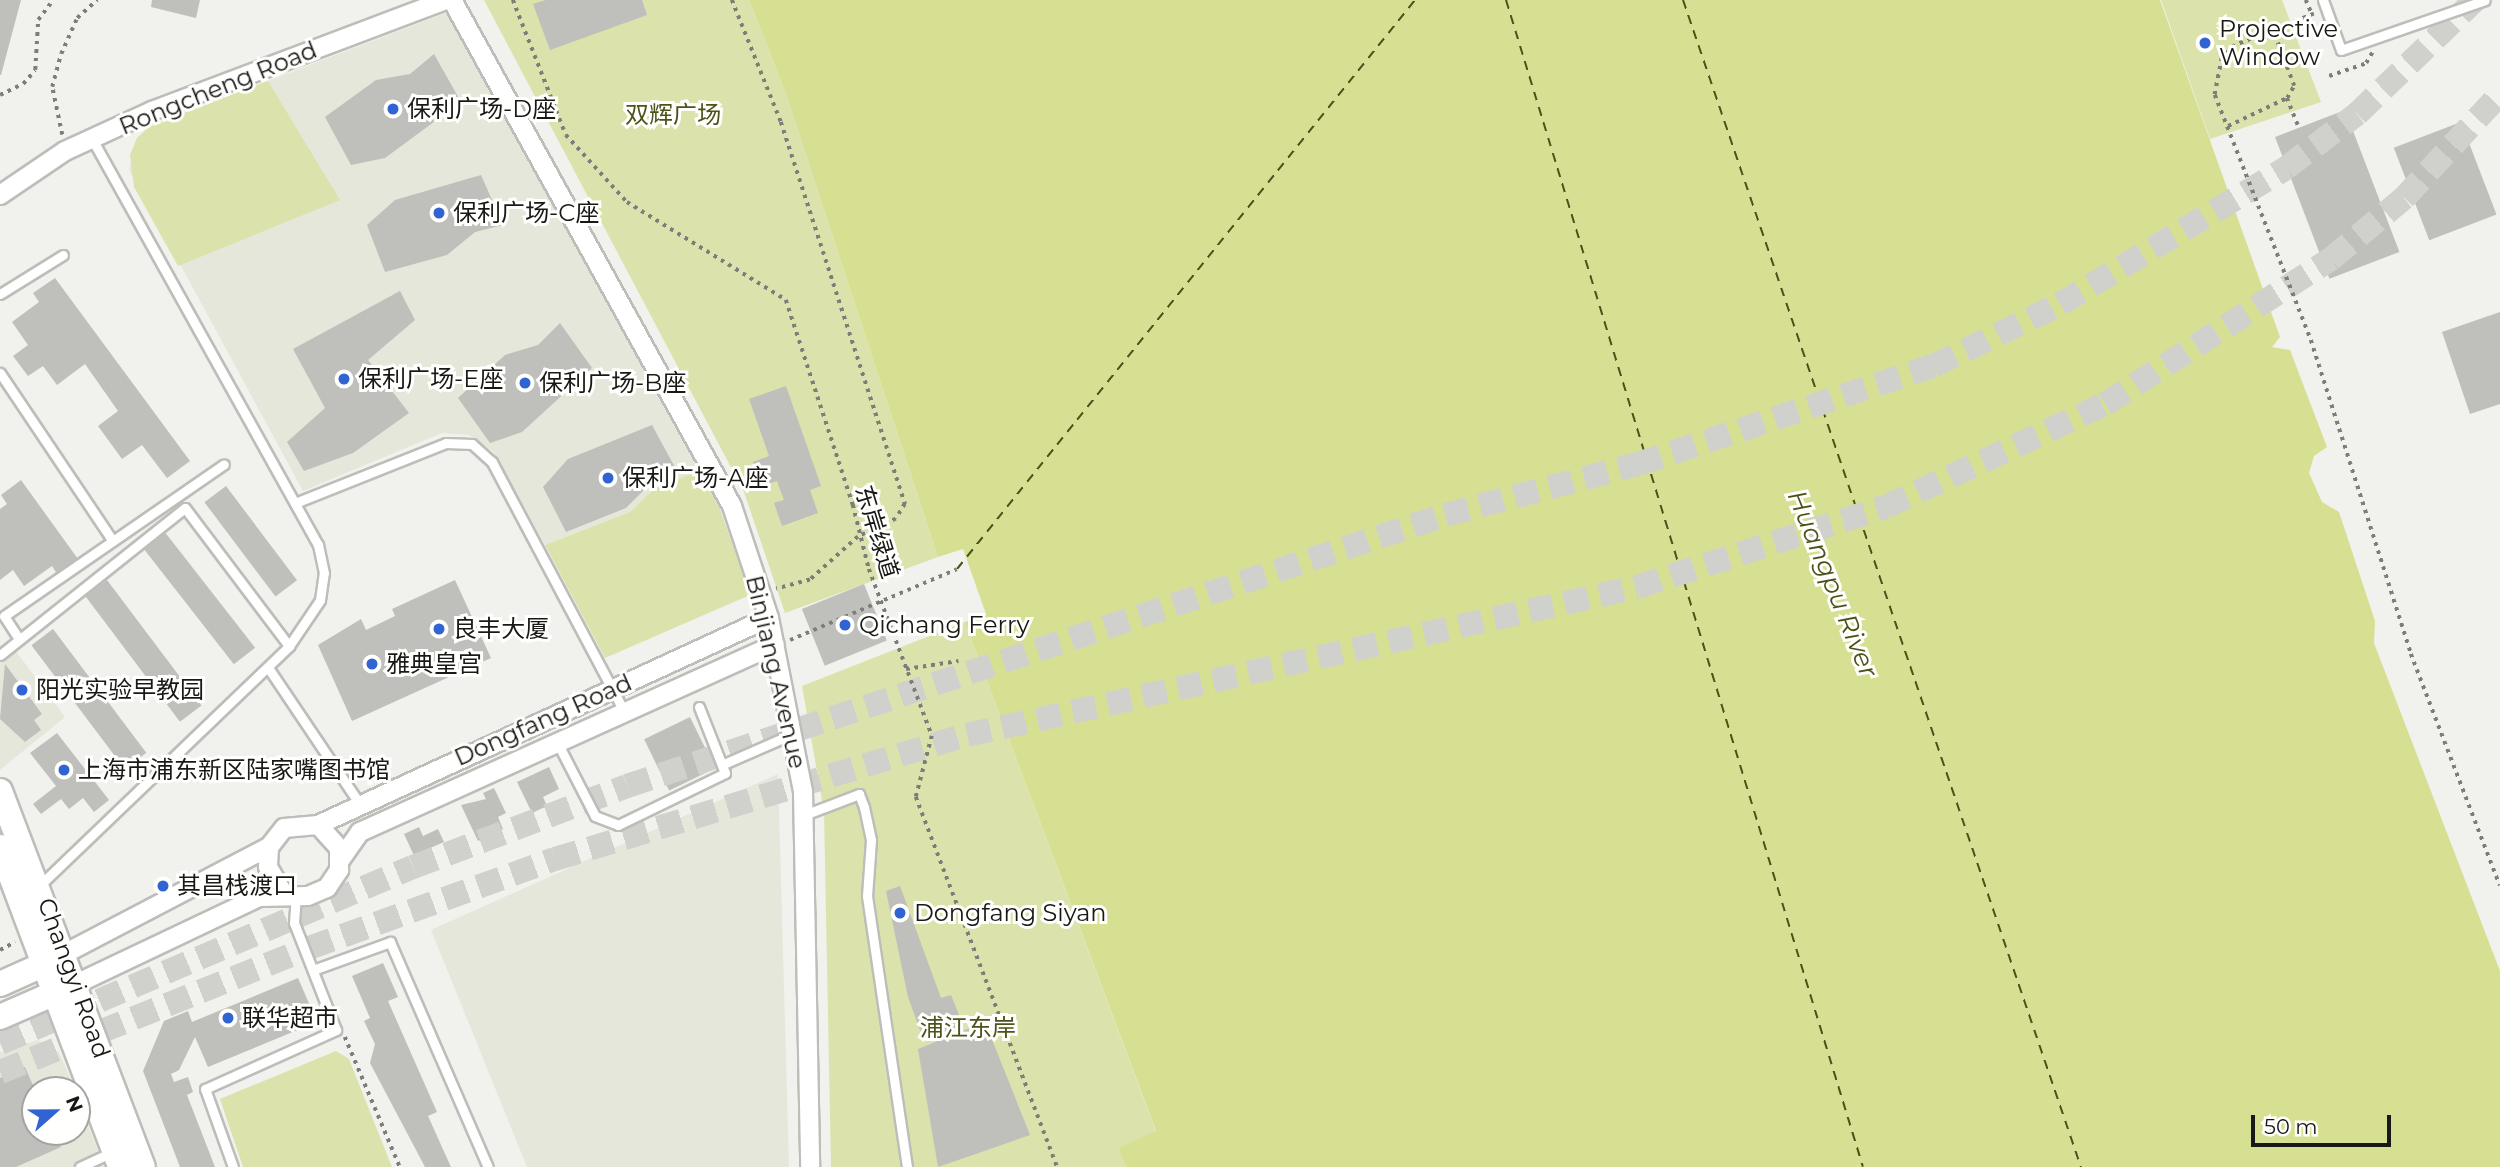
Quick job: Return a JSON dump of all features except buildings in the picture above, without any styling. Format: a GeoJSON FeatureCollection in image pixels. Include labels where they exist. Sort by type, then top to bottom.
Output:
{"type":"FeatureCollection","features":[{"type":"Feature","properties":{"kind":"main road","name":"Changyi Road"},"geometry":{"type":"LineString","coordinates":[[0,791],[39,886],[55,959],[117,1159]]}},
{"type":"Feature","properties":{"kind":"main road","name":"Changyi Road"},"geometry":{"type":"LineString","coordinates":[[0,847],[55,959]]}},
{"type":"Feature","properties":{"kind":"main road","name":"Dongfang Road"},"geometry":{"type":"LineString","coordinates":[[0,984],[55,959]]}},
{"type":"Feature","properties":{"kind":"main road","name":"Changyi Road"},"geometry":{"type":"LineString","coordinates":[[65,989],[144,1167]]}},
{"type":"Feature","properties":{"kind":"main road","name":"Dongfang Road"},"geometry":{"type":"LineString","coordinates":[[0,1017],[65,989]]}},
{"type":"Feature","properties":{"kind":"street","name":"Rongcheng Road"},"geometry":{"type":"LineString","coordinates":[[0,195],[65,151],[92,139],[446,0]]}},
{"type":"Feature","properties":{"kind":"street","name":"Binjiang Avenue"},"geometry":{"type":"LineString","coordinates":[[452,0],[732,506],[769,618],[792,734],[804,815],[810,1167]]}},
{"type":"Feature","properties":{"kind":"street","name":"Dongfang Road"},"geometry":{"type":"LineString","coordinates":[[55,959],[269,847],[284,828],[318,825],[359,803],[769,618]]}},
{"type":"Feature","properties":{"kind":"street","name":"Dongfang Road"},"geometry":{"type":"LineString","coordinates":[[65,989],[259,897],[327,888],[341,859],[359,832],[775,645]]}},
{"type":"Feature","properties":{"kind":"street"},"geometry":{"type":"LineString","coordinates":[[318,825],[335,838],[341,859]]}},
{"type":"Feature","properties":{"kind":"street"},"geometry":{"type":"LineString","coordinates":[[269,847],[268,867],[290,894]]}},
{"type":"Feature","properties":{"kind":"lane"},"geometry":{"type":"LineString","coordinates":[[2323,0],[2341,50],[2485,0]]}},
{"type":"Feature","properties":{"kind":"lane"},"geometry":{"type":"LineString","coordinates":[[39,886],[269,668],[289,646],[320,600],[324,573],[318,545],[92,139]]}},
{"type":"Feature","properties":{"kind":"lane"},"geometry":{"type":"LineString","coordinates":[[0,294],[63,255]]}},
{"type":"Feature","properties":{"kind":"lane"},"geometry":{"type":"LineString","coordinates":[[0,373],[113,541]]}},
{"type":"Feature","properties":{"kind":"lane"},"geometry":{"type":"LineString","coordinates":[[295,503],[446,443],[472,444],[492,462],[625,713]]}},
{"type":"Feature","properties":{"kind":"lane"},"geometry":{"type":"LineString","coordinates":[[19,639],[4,616],[224,464]]}},
{"type":"Feature","properties":{"kind":"lane"},"geometry":{"type":"LineString","coordinates":[[0,655],[185,508],[289,646]]}},
{"type":"Feature","properties":{"kind":"lane"},"geometry":{"type":"LineString","coordinates":[[269,668],[359,803]]}},
{"type":"Feature","properties":{"kind":"lane"},"geometry":{"type":"LineString","coordinates":[[558,744],[595,816],[618,825],[720,780],[726,763],[699,707]]}},
{"type":"Feature","properties":{"kind":"lane"},"geometry":{"type":"LineString","coordinates":[[726,763],[792,734]]}},
{"type":"Feature","properties":{"kind":"lane"},"geometry":{"type":"LineString","coordinates":[[804,815],[859,794],[864,807],[871,840],[867,897],[907,1167]]}},
{"type":"Feature","properties":{"kind":"lane"},"geometry":{"type":"LineString","coordinates":[[233,1167],[205,1089],[329,1037],[335,1021],[291,913],[290,894]]}},
{"type":"Feature","properties":{"kind":"lane"},"geometry":{"type":"LineString","coordinates":[[313,970],[390,942],[488,1167]]}},
{"type":"Feature","properties":{"kind":"lane"},"geometry":{"type":"LineString","coordinates":[[80,1167],[117,1159]]}},
{"type":"Feature","properties":{"kind":"path"},"geometry":{"type":"LineString","coordinates":[[0,95],[23,84],[35,70],[38,20],[53,0]]}},
{"type":"Feature","properties":{"kind":"path"},"geometry":{"type":"LineString","coordinates":[[65,151],[52,87],[77,18],[97,0]]}},
{"type":"Feature","properties":{"kind":"path","name":"东岸绿道"},"geometry":{"type":"LineString","coordinates":[[513,0],[566,135],[627,202],[655,221],[684,232],[786,300],[853,505],[869,569],[932,736],[916,797],[1057,1167]]}},
{"type":"Feature","properties":{"kind":"path"},"geometry":{"type":"LineString","coordinates":[[732,0],[785,135],[905,504],[902,514],[858,537],[810,580],[760,593]]}},
{"type":"Feature","properties":{"kind":"path"},"geometry":{"type":"LineString","coordinates":[[2305,0],[2312,15]]}},
{"type":"Feature","properties":{"kind":"path"},"geometry":{"type":"LineString","coordinates":[[2326,10],[2249,35],[2222,58],[2215,94],[2311,340],[2411,654],[2500,887]]}},
{"type":"Feature","properties":{"kind":"path"},"geometry":{"type":"LineString","coordinates":[[2228,126],[2287,98],[2294,86],[2272,28]]}},
{"type":"Feature","properties":{"kind":"path"},"geometry":{"type":"LineString","coordinates":[[2329,76],[2367,63],[2381,36]]}},
{"type":"Feature","properties":{"kind":"path"},"geometry":{"type":"LineString","coordinates":[[2287,98],[2300,127]]}},
{"type":"Feature","properties":{"kind":"path"},"geometry":{"type":"LineString","coordinates":[[775,645],[957,569]]}},
{"type":"Feature","properties":{"kind":"path"},"geometry":{"type":"LineString","coordinates":[[906,669],[958,661]]}},
{"type":"Feature","properties":{"kind":"path"},"geometry":{"type":"LineString","coordinates":[[335,1021],[400,1167]]}},
{"type":"Feature","properties":{"kind":"shaded area"},"geometry":{"type":"Polygon","coordinates":[[[446,13],[699,471],[656,487],[630,512],[545,545],[494,452],[469,435],[442,433],[303,491],[129,170],[137,138],[150,126],[446,13]]]}},
{"type":"Feature","properties":{"kind":"shaded area","name":"阳光实验早教园"},"geometry":{"type":"Polygon","coordinates":[[[15,650],[65,717],[0,770],[0,663],[15,650]]]}},
{"type":"Feature","properties":{"kind":"shaded area"},"geometry":{"type":"Polygon","coordinates":[[[778,774],[789,1167],[527,1167],[431,930],[778,774]]]}},
{"type":"Feature","properties":{"kind":"shaded area"},"geometry":{"type":"Polygon","coordinates":[[[38,1040],[59,1052],[69,1076],[21,1076],[21,1146],[91,1146],[91,1133],[104,1167],[0,1167],[0,1052],[38,1040]]]}},
{"type":"Feature","properties":{"kind":"green space","name":"双辉广场"},"geometry":{"type":"Polygon","coordinates":[[[484,0],[749,0],[786,94],[938,557],[785,613],[744,492],[484,0]]]}},
{"type":"Feature","properties":{"kind":"green space"},"geometry":{"type":"Polygon","coordinates":[[[2161,0],[2282,0],[2321,102],[2210,139],[2161,0]]]}},
{"type":"Feature","properties":{"kind":"green space"},"geometry":{"type":"Polygon","coordinates":[[[268,81],[340,200],[178,266],[134,187],[130,155],[137,138],[150,126],[268,81]]]}},
{"type":"Feature","properties":{"kind":"green space"},"geometry":{"type":"Polygon","coordinates":[[[699,471],[720,509],[750,595],[605,658],[545,545],[630,512],[656,487],[699,471]]]}},
{"type":"Feature","properties":{"kind":"green space","name":"浦江东岸"},"geometry":{"type":"Polygon","coordinates":[[[965,622],[1156,1132],[1118,1148],[1126,1167],[831,1167],[824,812],[802,686],[965,622]]]}},
{"type":"Feature","properties":{"kind":"green space"},"geometry":{"type":"Polygon","coordinates":[[[336,1051],[349,1059],[392,1167],[243,1167],[220,1099],[336,1051]]]}},
{"type":"Feature","properties":{"kind":"water","name":"Huangpu River"},"geometry":{"type":"Polygon","coordinates":[[[749,0],[2160,0],[2280,337],[2272,347],[2290,350],[2327,447],[2314,456],[2309,473],[2322,502],[2339,512],[2375,621],[2374,643],[2500,971],[2500,1167],[1126,1167],[1118,1148],[1156,1131],[965,622],[986,614],[963,549],[938,557],[786,94],[749,0]]]}},
{"type":"Feature","properties":{"kind":"ferry route"},"geometry":{"type":"LineString","coordinates":[[957,569],[1415,0]]}},
{"type":"Feature","properties":{"kind":"ferry route"},"geometry":{"type":"LineString","coordinates":[[1506,0],[1863,1167]]}},
{"type":"Feature","properties":{"kind":"ferry route"},"geometry":{"type":"LineString","coordinates":[[1683,0],[2081,1167]]}},
{"type":"Feature","properties":{"kind":"tunnel"},"geometry":{"type":"LineString","coordinates":[[0,1043],[413,867],[627,786],[1445,515],[1638,464],[1933,366],[2060,304],[2286,168],[2357,114],[2475,0]]}},
{"type":"Feature","properties":{"kind":"tunnel"},"geometry":{"type":"LineString","coordinates":[[0,1072],[309,948],[555,859],[967,735],[1637,587],[1885,507],[2105,404],[2331,259],[2404,198],[2500,94]]}},
{"type":"Feature","properties":{"kind":"place","name":"Projective Window"},"geometry":{"type":"Point","coordinates":[2205,43]}},
{"type":"Feature","properties":{"kind":"place","name":"保利广场-D座"},"geometry":{"type":"Point","coordinates":[393,109]}},
{"type":"Feature","properties":{"kind":"place","name":"保利广场-C座"},"geometry":{"type":"Point","coordinates":[439,213]}},
{"type":"Feature","properties":{"kind":"place","name":"保利广场-E座"},"geometry":{"type":"Point","coordinates":[344,379]}},
{"type":"Feature","properties":{"kind":"place","name":"保利广场-B座"},"geometry":{"type":"Point","coordinates":[525,383]}},
{"type":"Feature","properties":{"kind":"place","name":"保利广场-A座"},"geometry":{"type":"Point","coordinates":[608,478]}},
{"type":"Feature","properties":{"kind":"place","name":"Qichang Ferry"},"geometry":{"type":"Point","coordinates":[845,625]}},
{"type":"Feature","properties":{"kind":"place","name":"良丰大厦"},"geometry":{"type":"Point","coordinates":[439,629]}},
{"type":"Feature","properties":{"kind":"place","name":"雅典皇宫"},"geometry":{"type":"Point","coordinates":[372,664]}},
{"type":"Feature","properties":{"kind":"place","name":"阳光实验早教园"},"geometry":{"type":"Point","coordinates":[22,690]}},
{"type":"Feature","properties":{"kind":"place","name":"上海市浦东新区陆家嘴图书馆"},"geometry":{"type":"Point","coordinates":[64,770]}},
{"type":"Feature","properties":{"kind":"place","name":"其昌栈渡口"},"geometry":{"type":"Point","coordinates":[163,886]}},
{"type":"Feature","properties":{"kind":"place","name":"Dongfang Siyan"},"geometry":{"type":"Point","coordinates":[900,913]}},
{"type":"Feature","properties":{"kind":"place","name":"联华超市"},"geometry":{"type":"Point","coordinates":[228,1018]}}]}
